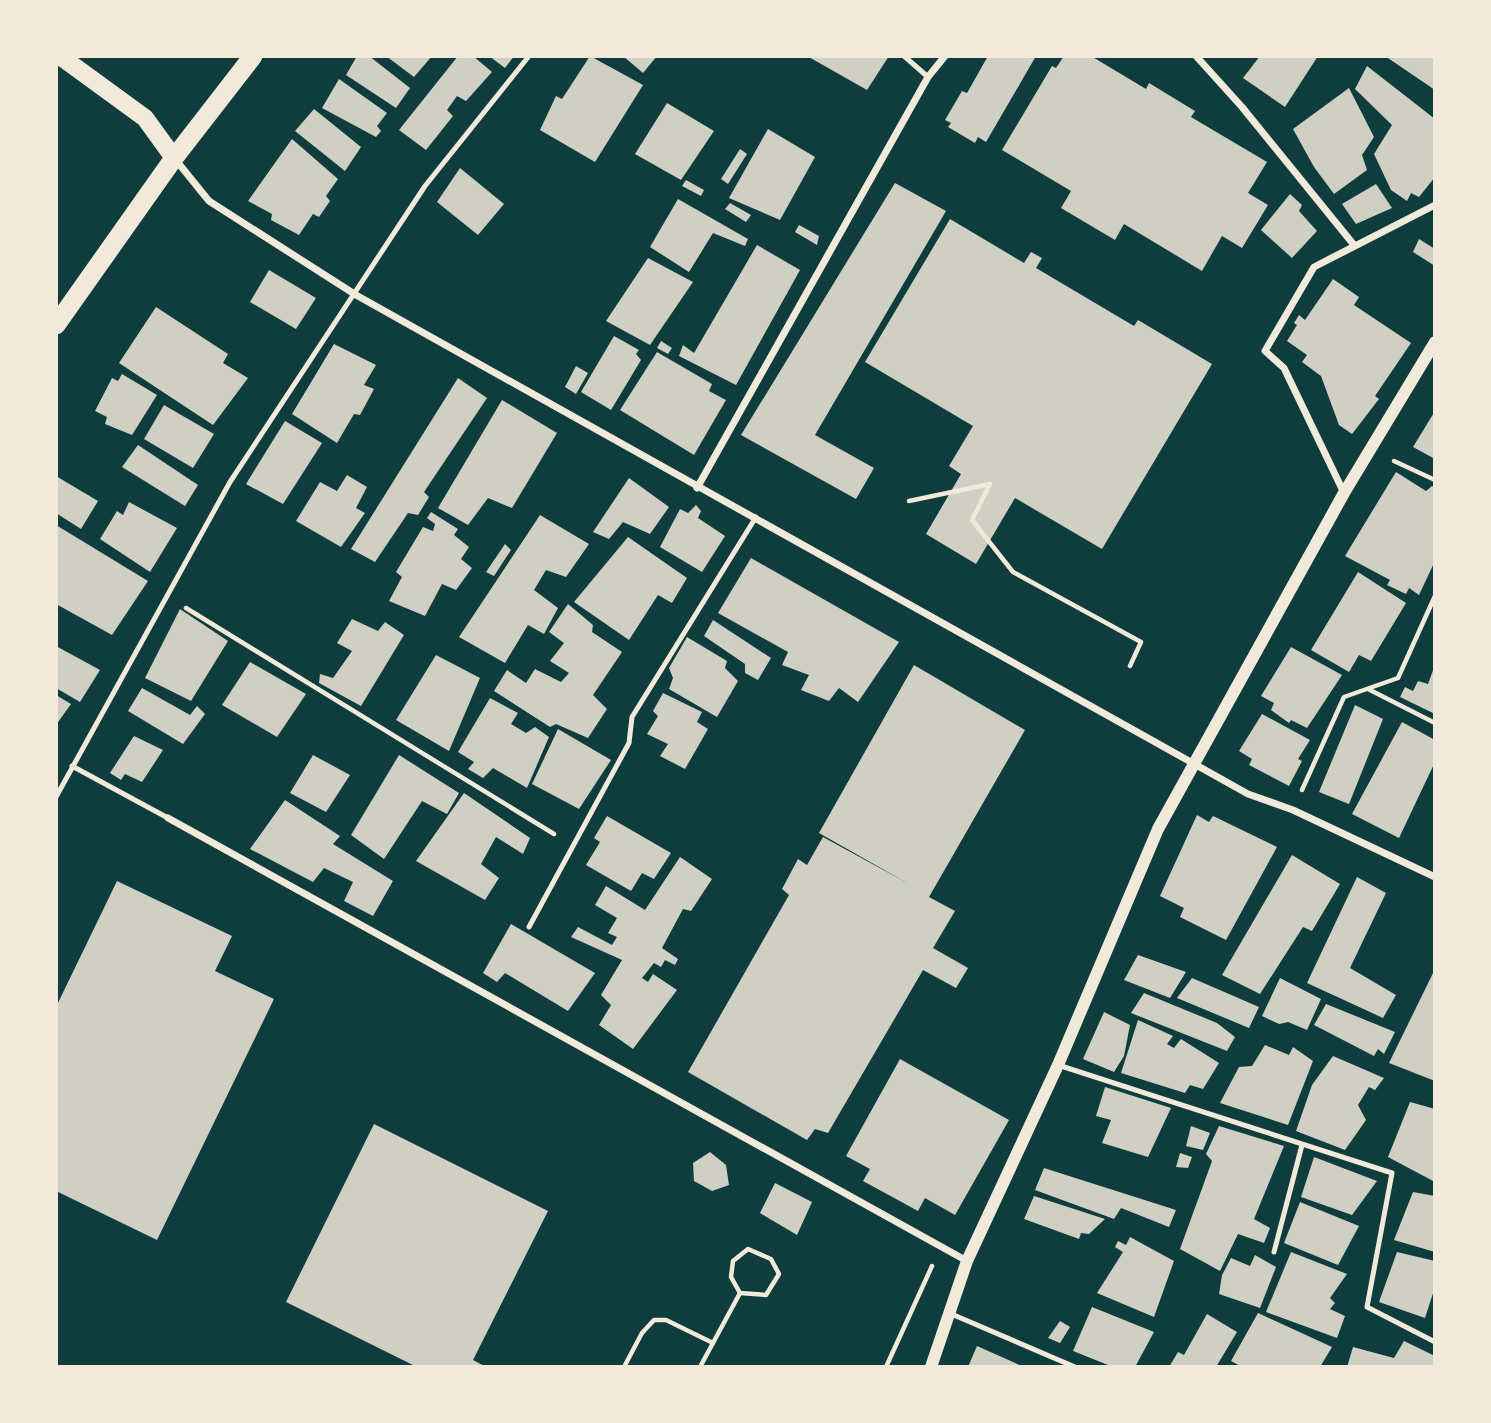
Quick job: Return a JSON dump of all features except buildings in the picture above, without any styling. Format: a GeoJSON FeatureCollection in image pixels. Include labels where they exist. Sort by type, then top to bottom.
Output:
{"type":"FeatureCollection","features":[{"type":"Feature","properties":{"kind":"highway"},"geometry":{"type":"LineString","coordinates":[[56,325],[174,158],[253,56]]}},
{"type":"Feature","properties":{"kind":"main road"},"geometry":{"type":"LineString","coordinates":[[60,56],[145,118],[174,158]]}},
{"type":"Feature","properties":{"kind":"street"},"geometry":{"type":"LineString","coordinates":[[697,488],[928,77],[945,56]]}},
{"type":"Feature","properties":{"kind":"street"},"geometry":{"type":"LineString","coordinates":[[1196,56],[1242,107],[1354,245]]}},
{"type":"Feature","properties":{"kind":"street"},"geometry":{"type":"LineString","coordinates":[[174,158],[209,201],[356,295],[1248,794],[1293,810],[1435,877]]}},
{"type":"Feature","properties":{"kind":"street"},"geometry":{"type":"LineString","coordinates":[[1344,493],[1284,368],[1265,351],[1314,267],[1435,205]]}},
{"type":"Feature","properties":{"kind":"street"},"geometry":{"type":"LineString","coordinates":[[931,1367],[967,1261],[1058,1065],[1158,828],[1344,493],[1435,342]]}},
{"type":"Feature","properties":{"kind":"street"},"geometry":{"type":"LineString","coordinates":[[168,818],[967,1261]]}},
{"type":"Feature","properties":{"kind":"lane"},"geometry":{"type":"LineString","coordinates":[[56,797],[230,482],[356,295],[425,186],[529,56]]}},
{"type":"Feature","properties":{"kind":"lane"},"geometry":{"type":"LineString","coordinates":[[904,56],[928,77]]}},
{"type":"Feature","properties":{"kind":"lane"},"geometry":{"type":"LineString","coordinates":[[529,927],[629,743],[632,717],[756,517]]}},
{"type":"Feature","properties":{"kind":"lane"},"geometry":{"type":"LineString","coordinates":[[72,766],[168,818]]}},
{"type":"Feature","properties":{"kind":"lane"},"geometry":{"type":"LineString","coordinates":[[1058,1065],[1392,1173],[1367,1307],[1435,1342]]}},
{"type":"Feature","properties":{"kind":"lane"},"geometry":{"type":"LineString","coordinates":[[1274,1252],[1303,1145]]}},
{"type":"Feature","properties":{"kind":"lane"},"geometry":{"type":"LineString","coordinates":[[949,1313],[1075,1367]]}},
{"type":"Feature","properties":{"kind":"path"},"geometry":{"type":"LineString","coordinates":[[1383,456],[1435,480]]}},
{"type":"Feature","properties":{"kind":"path"},"geometry":{"type":"LineString","coordinates":[[909,501],[990,484],[972,520],[1013,572],[1142,642],[1130,666]]}},
{"type":"Feature","properties":{"kind":"path"},"geometry":{"type":"LineString","coordinates":[[167,596],[573,846]]}},
{"type":"Feature","properties":{"kind":"path"},"geometry":{"type":"LineString","coordinates":[[1293,810],[1344,697],[1398,678],[1435,596]]}},
{"type":"Feature","properties":{"kind":"path"},"geometry":{"type":"LineString","coordinates":[[1368,688],[1435,723]]}},
{"type":"Feature","properties":{"kind":"path"},"geometry":{"type":"LineString","coordinates":[[886,1367],[943,1247]]}},
{"type":"Feature","properties":{"kind":"path"},"geometry":{"type":"LineString","coordinates":[[748,1249],[762,1252],[771,1259],[779,1274],[766,1296],[740,1293],[731,1277],[733,1261],[748,1249]]}},
{"type":"Feature","properties":{"kind":"path"},"geometry":{"type":"LineString","coordinates":[[700,1367],[740,1293]]}},
{"type":"Feature","properties":{"kind":"path"},"geometry":{"type":"LineString","coordinates":[[624,1367],[642,1333],[654,1320],[666,1320],[713,1343]]}}]}
